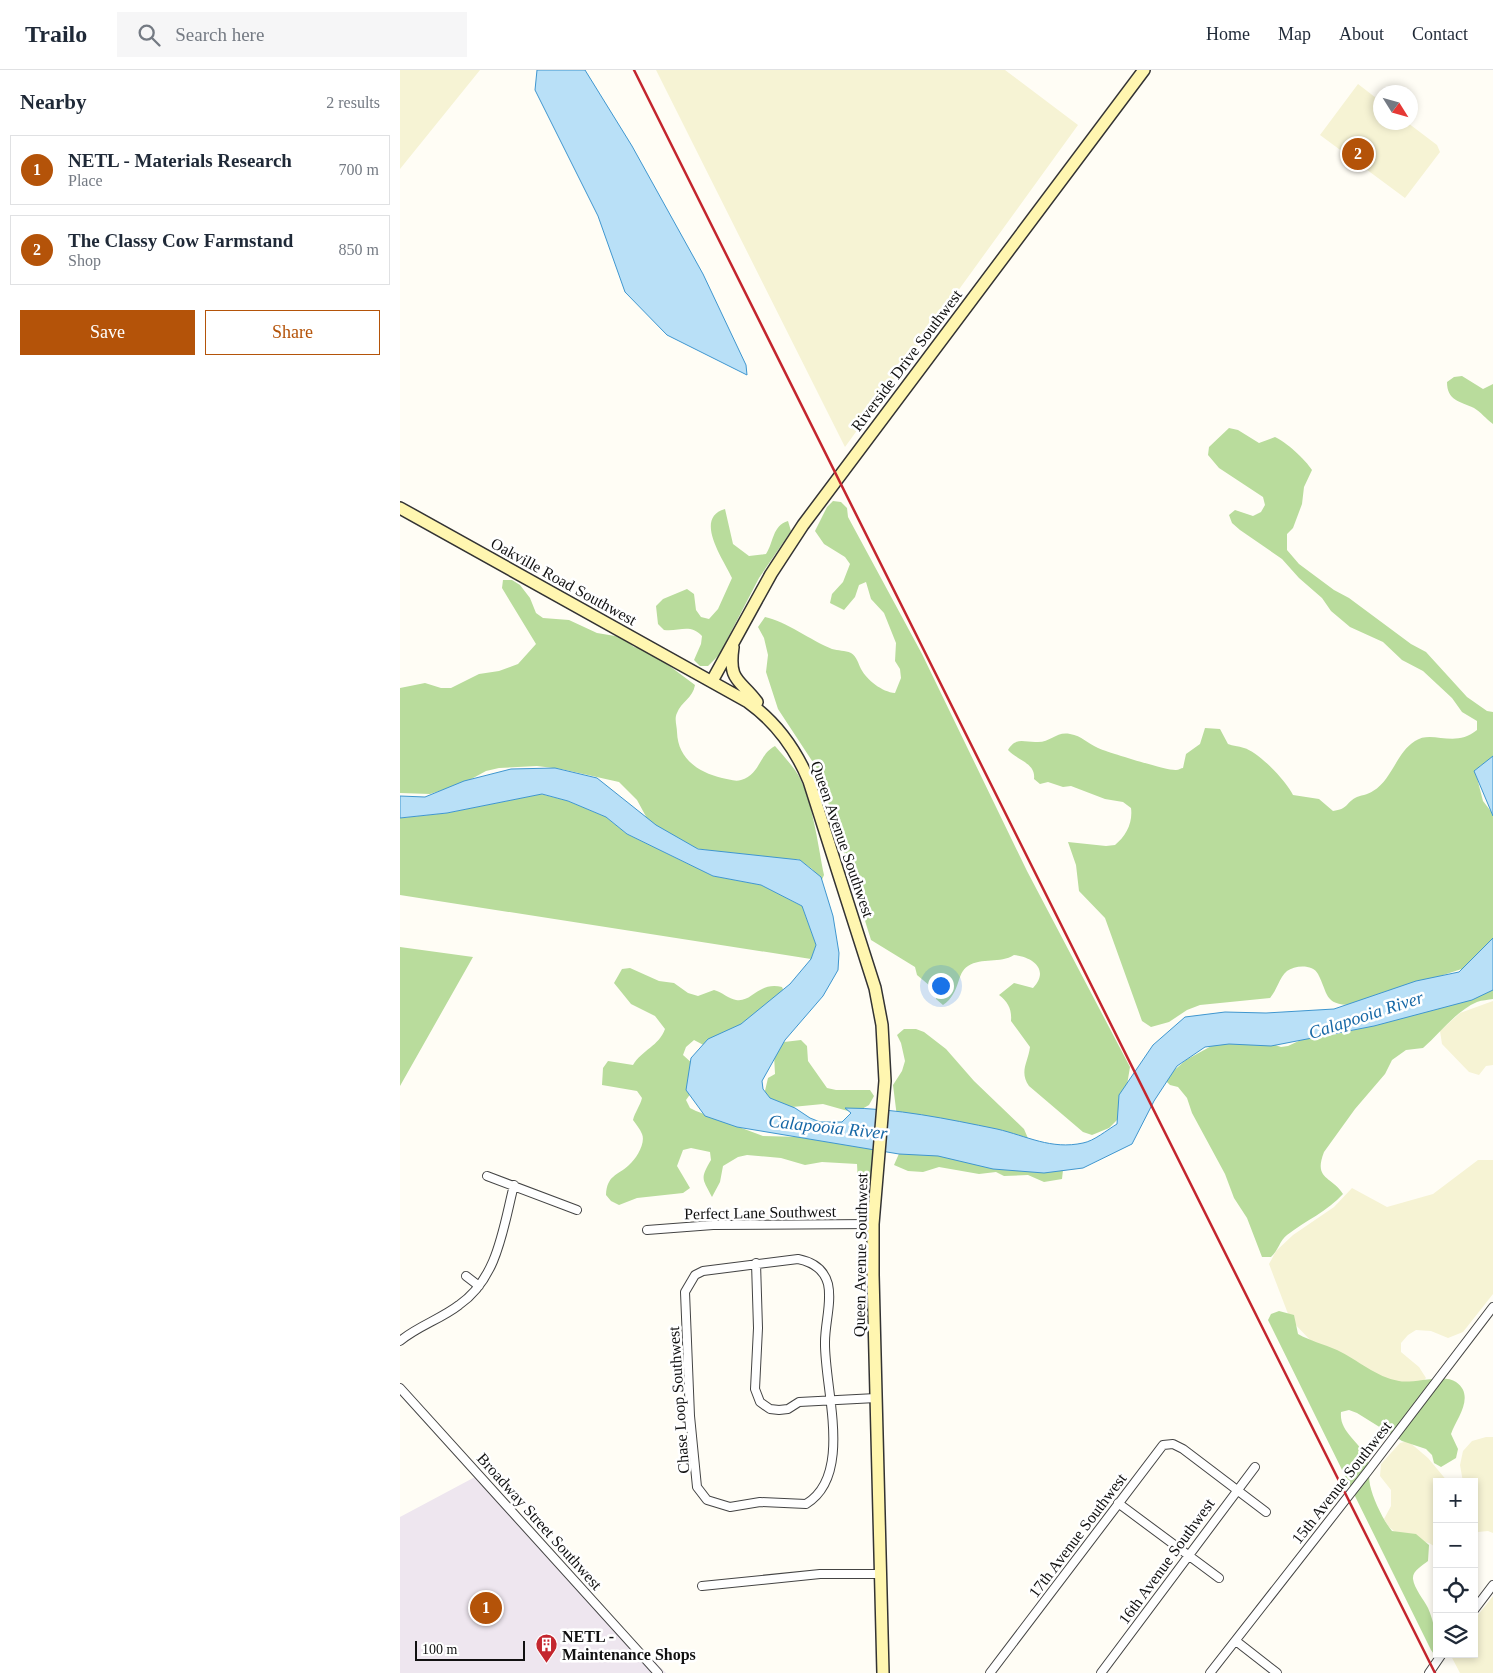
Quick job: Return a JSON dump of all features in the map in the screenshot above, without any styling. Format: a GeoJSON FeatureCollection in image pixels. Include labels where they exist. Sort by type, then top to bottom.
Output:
{"type":"FeatureCollection","features":[{"type":"Feature","properties":{"kind":"main road","name":"Riverside Drive Southwest"},"geometry":{"type":"LineString","coordinates":[[712,681],[771,574],[803,525],[1144,70]]}},
{"type":"Feature","properties":{"kind":"main road","name":"Oakville Road Southwest"},"geometry":{"type":"LineString","coordinates":[[400,508],[712,681]]}},
{"type":"Feature","properties":{"kind":"main road"},"geometry":{"type":"LineString","coordinates":[[734,641],[731,658],[734,674],[742,688],[756,700],[766,716]]}},
{"type":"Feature","properties":{"kind":"main road","name":"Queen Avenue Southwest"},"geometry":{"type":"LineString","coordinates":[[712,681],[748,702],[766,716],[796,754],[809,781],[878,1000],[884,1058],[884,1096],[873,1224],[883,1673]]}},
{"type":"Feature","properties":{"kind":"street"},"geometry":{"type":"LineString","coordinates":[[488,1176],[577,1210]]}},
{"type":"Feature","properties":{"kind":"street"},"geometry":{"type":"LineString","coordinates":[[400,1340],[459,1305],[486,1277],[497,1254],[514,1185]]}},
{"type":"Feature","properties":{"kind":"street","name":"Perfect Lane Southwest"},"geometry":{"type":"LineString","coordinates":[[647,1230],[712,1225],[873,1224]]}},
{"type":"Feature","properties":{"kind":"street","name":"Chase Loop Southwest"},"geometry":{"type":"LineString","coordinates":[[798,1259],[810,1261],[825,1276],[829,1293],[824,1340],[834,1455],[822,1492],[806,1504],[760,1502],[730,1507],[707,1500],[697,1487],[694,1463],[685,1292],[696,1275],[703,1270],[756,1263],[798,1259]]}},
{"type":"Feature","properties":{"kind":"street"},"geometry":{"type":"LineString","coordinates":[[756,1263],[758,1328],[755,1389],[760,1402],[770,1409],[779,1410],[788,1409],[799,1402],[876,1398]]}},
{"type":"Feature","properties":{"kind":"street"},"geometry":{"type":"LineString","coordinates":[[466,1276],[479,1286]]}},
{"type":"Feature","properties":{"kind":"street","name":"15th Avenue Southwest"},"geometry":{"type":"LineString","coordinates":[[1210,1673],[1493,1307]]}},
{"type":"Feature","properties":{"kind":"street","name":"Broadway Street Southwest"},"geometry":{"type":"LineString","coordinates":[[400,1388],[658,1673]]}},
{"type":"Feature","properties":{"kind":"street","name":"17th Avenue Southwest"},"geometry":{"type":"LineString","coordinates":[[990,1673],[1163,1445],[1173,1444],[1197,1459],[1236,1491],[1266,1512]]}},
{"type":"Feature","properties":{"kind":"street","name":"16th Avenue Southwest"},"geometry":{"type":"LineString","coordinates":[[1101,1673],[1255,1467]]}},
{"type":"Feature","properties":{"kind":"street"},"geometry":{"type":"LineString","coordinates":[[1118,1503],[1219,1578]]}},
{"type":"Feature","properties":{"kind":"street"},"geometry":{"type":"LineString","coordinates":[[702,1586],[820,1574],[880,1574]]}},
{"type":"Feature","properties":{"kind":"street"},"geometry":{"type":"LineString","coordinates":[[1478,1605],[1493,1584]]}},
{"type":"Feature","properties":{"kind":"street"},"geometry":{"type":"LineString","coordinates":[[1236,1641],[1277,1673]]}},
{"type":"Feature","properties":{"kind":"street"},"geometry":{"type":"LineString","coordinates":[[1429,1673],[1439,1658]]}},
{"type":"Feature","properties":{"kind":"shaded area"},"geometry":{"type":"Polygon","coordinates":[[[400,70],[480,70],[400,169],[400,70]]]}},
{"type":"Feature","properties":{"kind":"shaded area"},"geometry":{"type":"Polygon","coordinates":[[[656,70],[1005,70],[1078,125],[845,447],[656,70]]]}},
{"type":"Feature","properties":{"kind":"shaded area"},"geometry":{"type":"Polygon","coordinates":[[[1358,84],[1373,96],[1373,130],[1417,130],[1437,145],[1440,152],[1405,198],[1320,135],[1358,84]]]}},
{"type":"Feature","properties":{"kind":"shaded area"},"geometry":{"type":"Polygon","coordinates":[[[1493,1001],[1493,1065],[1486,1066],[1479,1075],[1469,1072],[1442,1044],[1440,1031],[1460,1013],[1493,1001]]]}},
{"type":"Feature","properties":{"kind":"shaded area"},"geometry":{"type":"Polygon","coordinates":[[[1478,1160],[1493,1160],[1493,1294],[1463,1332],[1448,1338],[1431,1331],[1416,1330],[1401,1343],[1401,1352],[1419,1367],[1426,1378],[1419,1386],[1392,1382],[1313,1343],[1290,1319],[1269,1264],[1276,1251],[1293,1235],[1334,1207],[1352,1188],[1387,1207],[1433,1194],[1478,1160]]]}},
{"type":"Feature","properties":{"kind":"shaded area"},"geometry":{"type":"Polygon","coordinates":[[[1493,1437],[1493,1533],[1488,1531],[1478,1532],[1478,1478],[1462,1478],[1460,1465],[1463,1451],[1472,1441],[1493,1437]]]}},
{"type":"Feature","properties":{"kind":"shaded area"},"geometry":{"type":"Polygon","coordinates":[[[1408,1441],[1428,1458],[1445,1478],[1433,1478],[1433,1546],[1400,1536],[1389,1527],[1384,1519],[1391,1506],[1391,1490],[1380,1476],[1381,1464],[1400,1443],[1408,1441]]]}},
{"type":"Feature","properties":{"kind":"shaded area"},"geometry":{"type":"Polygon","coordinates":[[[475,1477],[666,1673],[400,1673],[400,1517],[475,1477]]]}},
{"type":"Feature","properties":{"kind":"shaded area"},"geometry":{"type":"Polygon","coordinates":[[[1493,1596],[1493,1673],[1460,1673],[1452,1658],[1478,1658],[1478,1615],[1493,1596]]]}},
{"type":"Feature","properties":{"kind":"green space"},"geometry":{"type":"Polygon","coordinates":[[[1462,376],[1483,389],[1493,384],[1493,424],[1474,408],[1455,400],[1449,393],[1447,382],[1454,377],[1462,376]]]}},
{"type":"Feature","properties":{"kind":"green space"},"geometry":{"type":"Polygon","coordinates":[[[1229,428],[1238,430],[1259,443],[1275,437],[1295,451],[1312,470],[1304,487],[1302,504],[1293,528],[1287,534],[1287,550],[1299,564],[1411,644],[1426,652],[1467,697],[1487,711],[1493,712],[1493,758],[1480,766],[1476,774],[1483,801],[1493,814],[1493,940],[1477,964],[1351,1005],[1336,1003],[1331,1000],[1316,971],[1304,966],[1287,971],[1270,998],[1200,1005],[1187,1010],[1169,1022],[1151,1027],[1142,1021],[1105,918],[1079,891],[1076,865],[1068,842],[1106,846],[1115,845],[1128,829],[1131,819],[1131,808],[1123,802],[1105,799],[1071,786],[1063,787],[1048,782],[1040,784],[1034,779],[1032,769],[1008,750],[1014,743],[1021,741],[1043,742],[1065,733],[1081,738],[1098,748],[1137,761],[1177,770],[1183,768],[1186,754],[1200,744],[1205,728],[1220,729],[1228,744],[1242,747],[1264,761],[1278,775],[1293,795],[1319,799],[1333,811],[1344,808],[1355,798],[1371,792],[1379,786],[1390,774],[1403,752],[1415,741],[1429,737],[1460,738],[1477,730],[1477,721],[1462,712],[1452,698],[1423,671],[1402,660],[1383,642],[1350,627],[1331,611],[1322,598],[1299,578],[1282,559],[1232,523],[1229,515],[1235,510],[1253,516],[1261,512],[1265,505],[1263,497],[1219,468],[1208,455],[1209,447],[1229,428]]]}},
{"type":"Feature","properties":{"kind":"green space"},"geometry":{"type":"Polygon","coordinates":[[[833,501],[841,502],[847,508],[848,517],[922,654],[1027,871],[1130,1067],[1122,1115],[1109,1128],[1092,1135],[1083,1132],[1029,1086],[1026,1081],[1024,1071],[1030,1047],[1011,1021],[1009,1006],[999,995],[1014,983],[1033,988],[1040,976],[1037,966],[1033,962],[1027,958],[1014,955],[1009,958],[973,963],[964,969],[953,995],[943,1005],[936,999],[936,991],[917,975],[915,967],[871,940],[818,770],[778,709],[766,672],[768,655],[764,638],[758,627],[765,617],[773,619],[832,649],[851,653],[871,681],[880,688],[895,693],[901,678],[900,669],[895,661],[896,643],[884,613],[871,599],[866,582],[859,585],[855,597],[844,610],[830,603],[832,594],[843,582],[850,564],[845,557],[824,544],[815,531],[827,507],[833,501]]]}},
{"type":"Feature","properties":{"kind":"green space"},"geometry":{"type":"Polygon","coordinates":[[[725,509],[733,544],[749,556],[766,554],[776,530],[783,523],[788,521],[791,531],[759,578],[719,655],[708,666],[700,666],[694,660],[701,644],[702,636],[698,632],[689,629],[664,630],[658,624],[656,606],[663,599],[687,589],[694,594],[696,610],[701,617],[709,619],[718,609],[732,578],[718,551],[711,530],[711,521],[716,514],[725,509]]]}},
{"type":"Feature","properties":{"kind":"green space"},"geometry":{"type":"Polygon","coordinates":[[[503,580],[512,580],[520,585],[530,598],[536,613],[543,618],[569,620],[597,633],[621,637],[634,647],[648,650],[695,685],[692,693],[679,709],[676,720],[681,750],[685,757],[697,768],[722,778],[734,781],[741,780],[752,774],[766,754],[775,746],[795,770],[806,792],[814,821],[824,875],[821,882],[812,869],[798,859],[774,862],[695,848],[649,822],[637,800],[619,782],[561,769],[537,766],[499,768],[486,771],[464,783],[430,794],[400,793],[400,688],[425,683],[441,688],[451,688],[479,674],[499,671],[518,664],[536,644],[502,588],[503,580]]]}},
{"type":"Feature","properties":{"kind":"green space"},"geometry":{"type":"Polygon","coordinates":[[[541,794],[568,801],[606,817],[627,834],[713,876],[761,885],[802,906],[816,945],[811,959],[400,895],[400,818],[447,813],[541,794]]]}},
{"type":"Feature","properties":{"kind":"green space"},"geometry":{"type":"Polygon","coordinates":[[[400,947],[473,957],[400,1086],[400,947]]]}},
{"type":"Feature","properties":{"kind":"green space"},"geometry":{"type":"Polygon","coordinates":[[[630,968],[659,981],[674,983],[688,993],[698,996],[714,990],[733,999],[742,1000],[767,987],[782,987],[785,994],[711,1049],[694,1040],[686,1047],[683,1055],[693,1064],[696,1086],[686,1100],[690,1108],[696,1111],[763,1136],[802,1137],[876,1149],[870,1191],[862,1189],[858,1182],[857,1164],[822,1162],[805,1165],[781,1158],[747,1155],[738,1157],[723,1166],[720,1182],[712,1197],[704,1178],[705,1171],[711,1160],[710,1152],[691,1148],[683,1150],[677,1166],[690,1188],[683,1193],[637,1198],[619,1205],[611,1201],[606,1195],[608,1183],[632,1162],[643,1142],[642,1134],[633,1120],[642,1098],[637,1091],[602,1085],[603,1068],[608,1061],[633,1065],[641,1055],[659,1040],[665,1029],[655,1016],[631,1004],[614,983],[622,969],[630,968]]]}},
{"type":"Feature","properties":{"kind":"green space"},"geometry":{"type":"Polygon","coordinates":[[[1493,984],[1493,999],[1479,1001],[1469,1006],[1423,1048],[1406,1050],[1392,1060],[1385,1074],[1355,1109],[1324,1152],[1321,1161],[1322,1173],[1343,1194],[1323,1211],[1287,1235],[1271,1257],[1262,1257],[1247,1218],[1234,1198],[1225,1174],[1192,1113],[1187,1098],[1178,1087],[1170,1085],[1164,1079],[1186,1060],[1215,1044],[1266,1042],[1281,1047],[1288,1046],[1303,1039],[1328,1036],[1363,1028],[1493,984]]]}},
{"type":"Feature","properties":{"kind":"green space"},"geometry":{"type":"Polygon","coordinates":[[[904,1029],[916,1029],[924,1032],[946,1049],[974,1081],[1024,1129],[1030,1143],[1063,1170],[1062,1179],[1044,1182],[1028,1175],[1004,1176],[996,1172],[979,1174],[939,1167],[923,1172],[908,1171],[894,1165],[901,1149],[893,1085],[902,1071],[905,1061],[897,1035],[904,1029]]]}},
{"type":"Feature","properties":{"kind":"green space"},"geometry":{"type":"Polygon","coordinates":[[[801,1040],[807,1046],[808,1061],[827,1088],[836,1090],[870,1090],[874,1096],[869,1105],[855,1113],[823,1104],[792,1107],[777,1104],[764,1095],[768,1078],[775,1074],[774,1055],[784,1042],[801,1040]]]}},
{"type":"Feature","properties":{"kind":"green space"},"geometry":{"type":"Polygon","coordinates":[[[1279,1311],[1294,1315],[1298,1334],[1337,1350],[1383,1376],[1405,1382],[1451,1379],[1462,1388],[1465,1401],[1451,1434],[1458,1449],[1456,1458],[1441,1467],[1434,1463],[1432,1455],[1426,1449],[1402,1441],[1357,1413],[1349,1410],[1341,1412],[1341,1419],[1346,1431],[1367,1458],[1371,1491],[1392,1531],[1416,1534],[1429,1545],[1428,1561],[1416,1571],[1413,1579],[1432,1619],[1433,1653],[1268,1320],[1271,1314],[1279,1311]]]}},
{"type":"Feature","properties":{"kind":"water"},"geometry":{"type":"Polygon","coordinates":[[[537,70],[585,70],[632,146],[703,274],[746,365],[747,375],[667,335],[625,292],[598,216],[535,90],[537,70]]]}},
{"type":"Feature","properties":{"kind":"water"},"geometry":{"type":"Polygon","coordinates":[[[1493,756],[1493,816],[1474,771],[1493,756]]]}},
{"type":"Feature","properties":{"kind":"water","name":"Calapooia River"},"geometry":{"type":"Polygon","coordinates":[[[555,768],[597,778],[656,825],[698,849],[800,860],[821,877],[833,916],[839,953],[838,970],[823,996],[785,1040],[762,1081],[763,1089],[770,1098],[795,1108],[820,1122],[842,1122],[851,1113],[845,1108],[864,1108],[922,1115],[978,1125],[1060,1145],[1083,1143],[1096,1138],[1117,1124],[1119,1095],[1153,1045],[1185,1017],[1225,1012],[1266,1013],[1334,1009],[1416,981],[1459,972],[1493,938],[1493,990],[1472,1000],[1374,1026],[1271,1046],[1229,1044],[1205,1047],[1177,1066],[1154,1101],[1132,1144],[1083,1168],[1044,1173],[993,1169],[938,1156],[899,1154],[737,1127],[705,1116],[686,1090],[691,1058],[708,1039],[741,1024],[790,984],[811,959],[816,945],[802,906],[761,885],[713,876],[627,834],[606,817],[568,801],[542,794],[447,813],[400,818],[400,796],[425,797],[464,781],[511,769],[555,768]]]}},
{"type":"Feature","properties":{"kind":"railway"},"geometry":{"type":"LineString","coordinates":[[634,70],[1435,1673]]}},
{"type":"Feature","properties":{"kind":"place","name":"The Classy Cow Farmstand"},"geometry":{"type":"Point","coordinates":[1358,154]}},
{"type":"Feature","properties":{"kind":"place","name":"NETL - Materials Research"},"geometry":{"type":"Point","coordinates":[486,1608]}},
{"type":"Feature","properties":{"kind":"place","name":"NETL - Maintenance Shops"},"geometry":{"type":"Point","coordinates":[546,1664]}}]}
